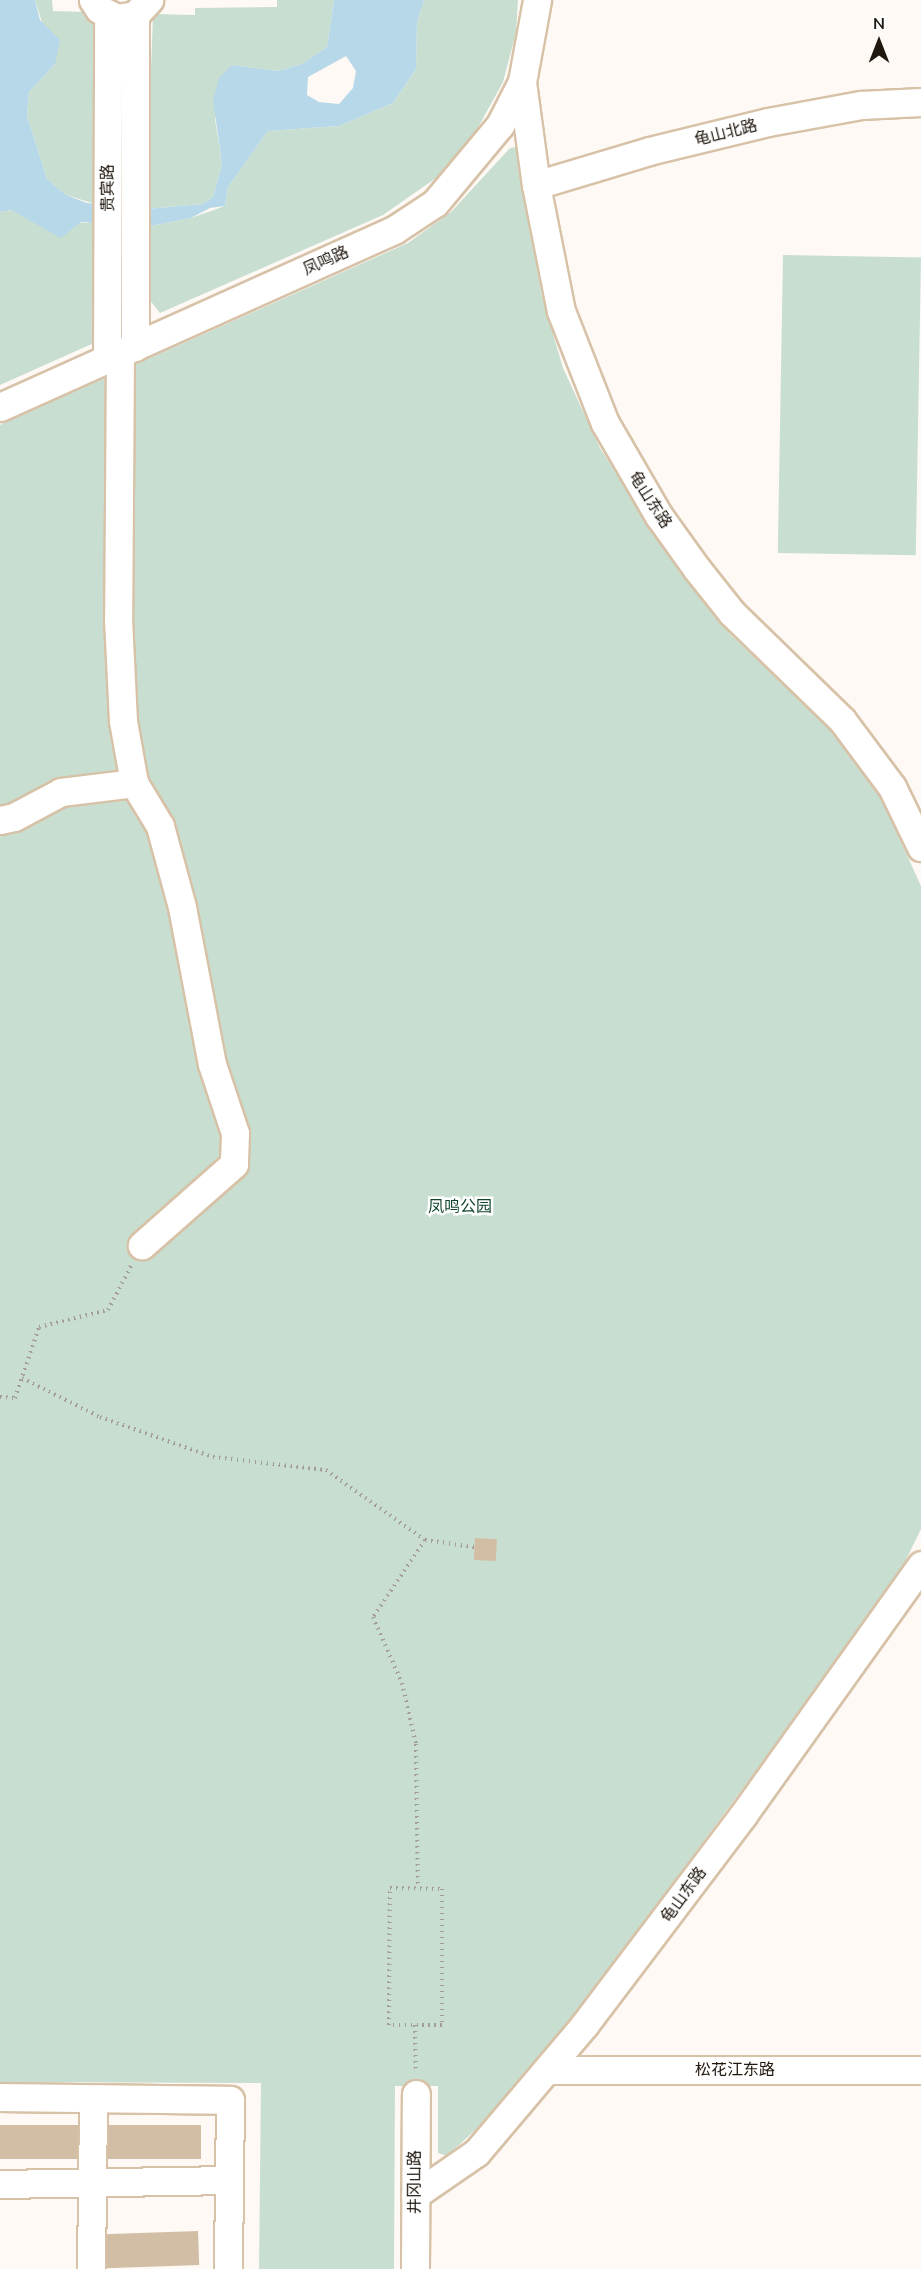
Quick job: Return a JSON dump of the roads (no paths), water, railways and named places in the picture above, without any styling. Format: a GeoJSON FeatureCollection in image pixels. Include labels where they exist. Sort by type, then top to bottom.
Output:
{"type":"FeatureCollection","features":[{"type":"Feature","properties":{"kind":"street","name":"凤鸣路"},"geometry":{"type":"LineString","coordinates":[[0,407],[394,230],[435,203],[500,125],[522,82],[537,0]]}},
{"type":"Feature","properties":{"kind":"street"},"geometry":{"type":"LineString","coordinates":[[100,8],[142,7]]}},
{"type":"Feature","properties":{"kind":"street","name":"贵宾路"},"geometry":{"type":"LineString","coordinates":[[121,354],[142,7]]}},
{"type":"Feature","properties":{"kind":"street","name":"贵宾路"},"geometry":{"type":"LineString","coordinates":[[100,8],[121,354]]}},
{"type":"Feature","properties":{"kind":"street","name":"龟山东路"},"geometry":{"type":"LineString","coordinates":[[522,82],[536,185],[561,311],[582,370],[628,465],[659,516],[732,613],[842,720],[892,788],[921,847]]}},
{"type":"Feature","properties":{"kind":"street","name":"龟山北路"},"geometry":{"type":"LineString","coordinates":[[536,185],[649,152],[768,122],[861,105],[921,102]]}},
{"type":"Feature","properties":{"kind":"street"},"geometry":{"type":"LineString","coordinates":[[121,354],[118,619],[123,721],[134,783],[160,826],[182,907],[212,1064],[234,1133],[234,1164],[142,1245]]}},
{"type":"Feature","properties":{"kind":"street"},"geometry":{"type":"LineString","coordinates":[[0,820],[14,817],[61,792],[134,783]]}},
{"type":"Feature","properties":{"kind":"street","name":"龟山东路"},"geometry":{"type":"LineString","coordinates":[[415,2195],[477,2152],[549,2070],[653,1936],[909,1587],[921,1565]]}},
{"type":"Feature","properties":{"kind":"street","name":"松花江东路"},"geometry":{"type":"LineString","coordinates":[[549,2070],[921,2070]]}},
{"type":"Feature","properties":{"kind":"street","name":"井冈山路"},"geometry":{"type":"LineString","coordinates":[[415,2269],[416,2094]]}},
{"type":"Feature","properties":{"kind":"street"},"geometry":{"type":"LineString","coordinates":[[0,2097],[230,2100],[228,2269]]}},
{"type":"Feature","properties":{"kind":"street"},"geometry":{"type":"LineString","coordinates":[[91,2269],[93,2098]]}},
{"type":"Feature","properties":{"kind":"street"},"geometry":{"type":"LineString","coordinates":[[0,2184],[229,2180]]}},
{"type":"Feature","properties":{"kind":"water"},"geometry":{"type":"Polygon","coordinates":[[[0,0],[35,0],[40,20],[60,40],[55,64],[29,92],[27,116],[47,179],[66,195],[87,203],[146,209],[203,204],[213,197],[222,164],[213,100],[219,78],[232,65],[278,71],[302,64],[327,47],[334,0],[424,0],[417,23],[416,69],[393,103],[339,126],[268,131],[228,187],[225,206],[210,208],[191,218],[146,227],[81,222],[61,238],[11,210],[0,212],[0,0]],[[346,56],[308,77],[307,95],[319,102],[339,104],[353,88],[356,71],[346,56]]]}},
{"type":"Feature","properties":{"kind":"park label","name":"凤鸣公园"},"geometry":{"type":"Point","coordinates":[460,1207]}}]}
